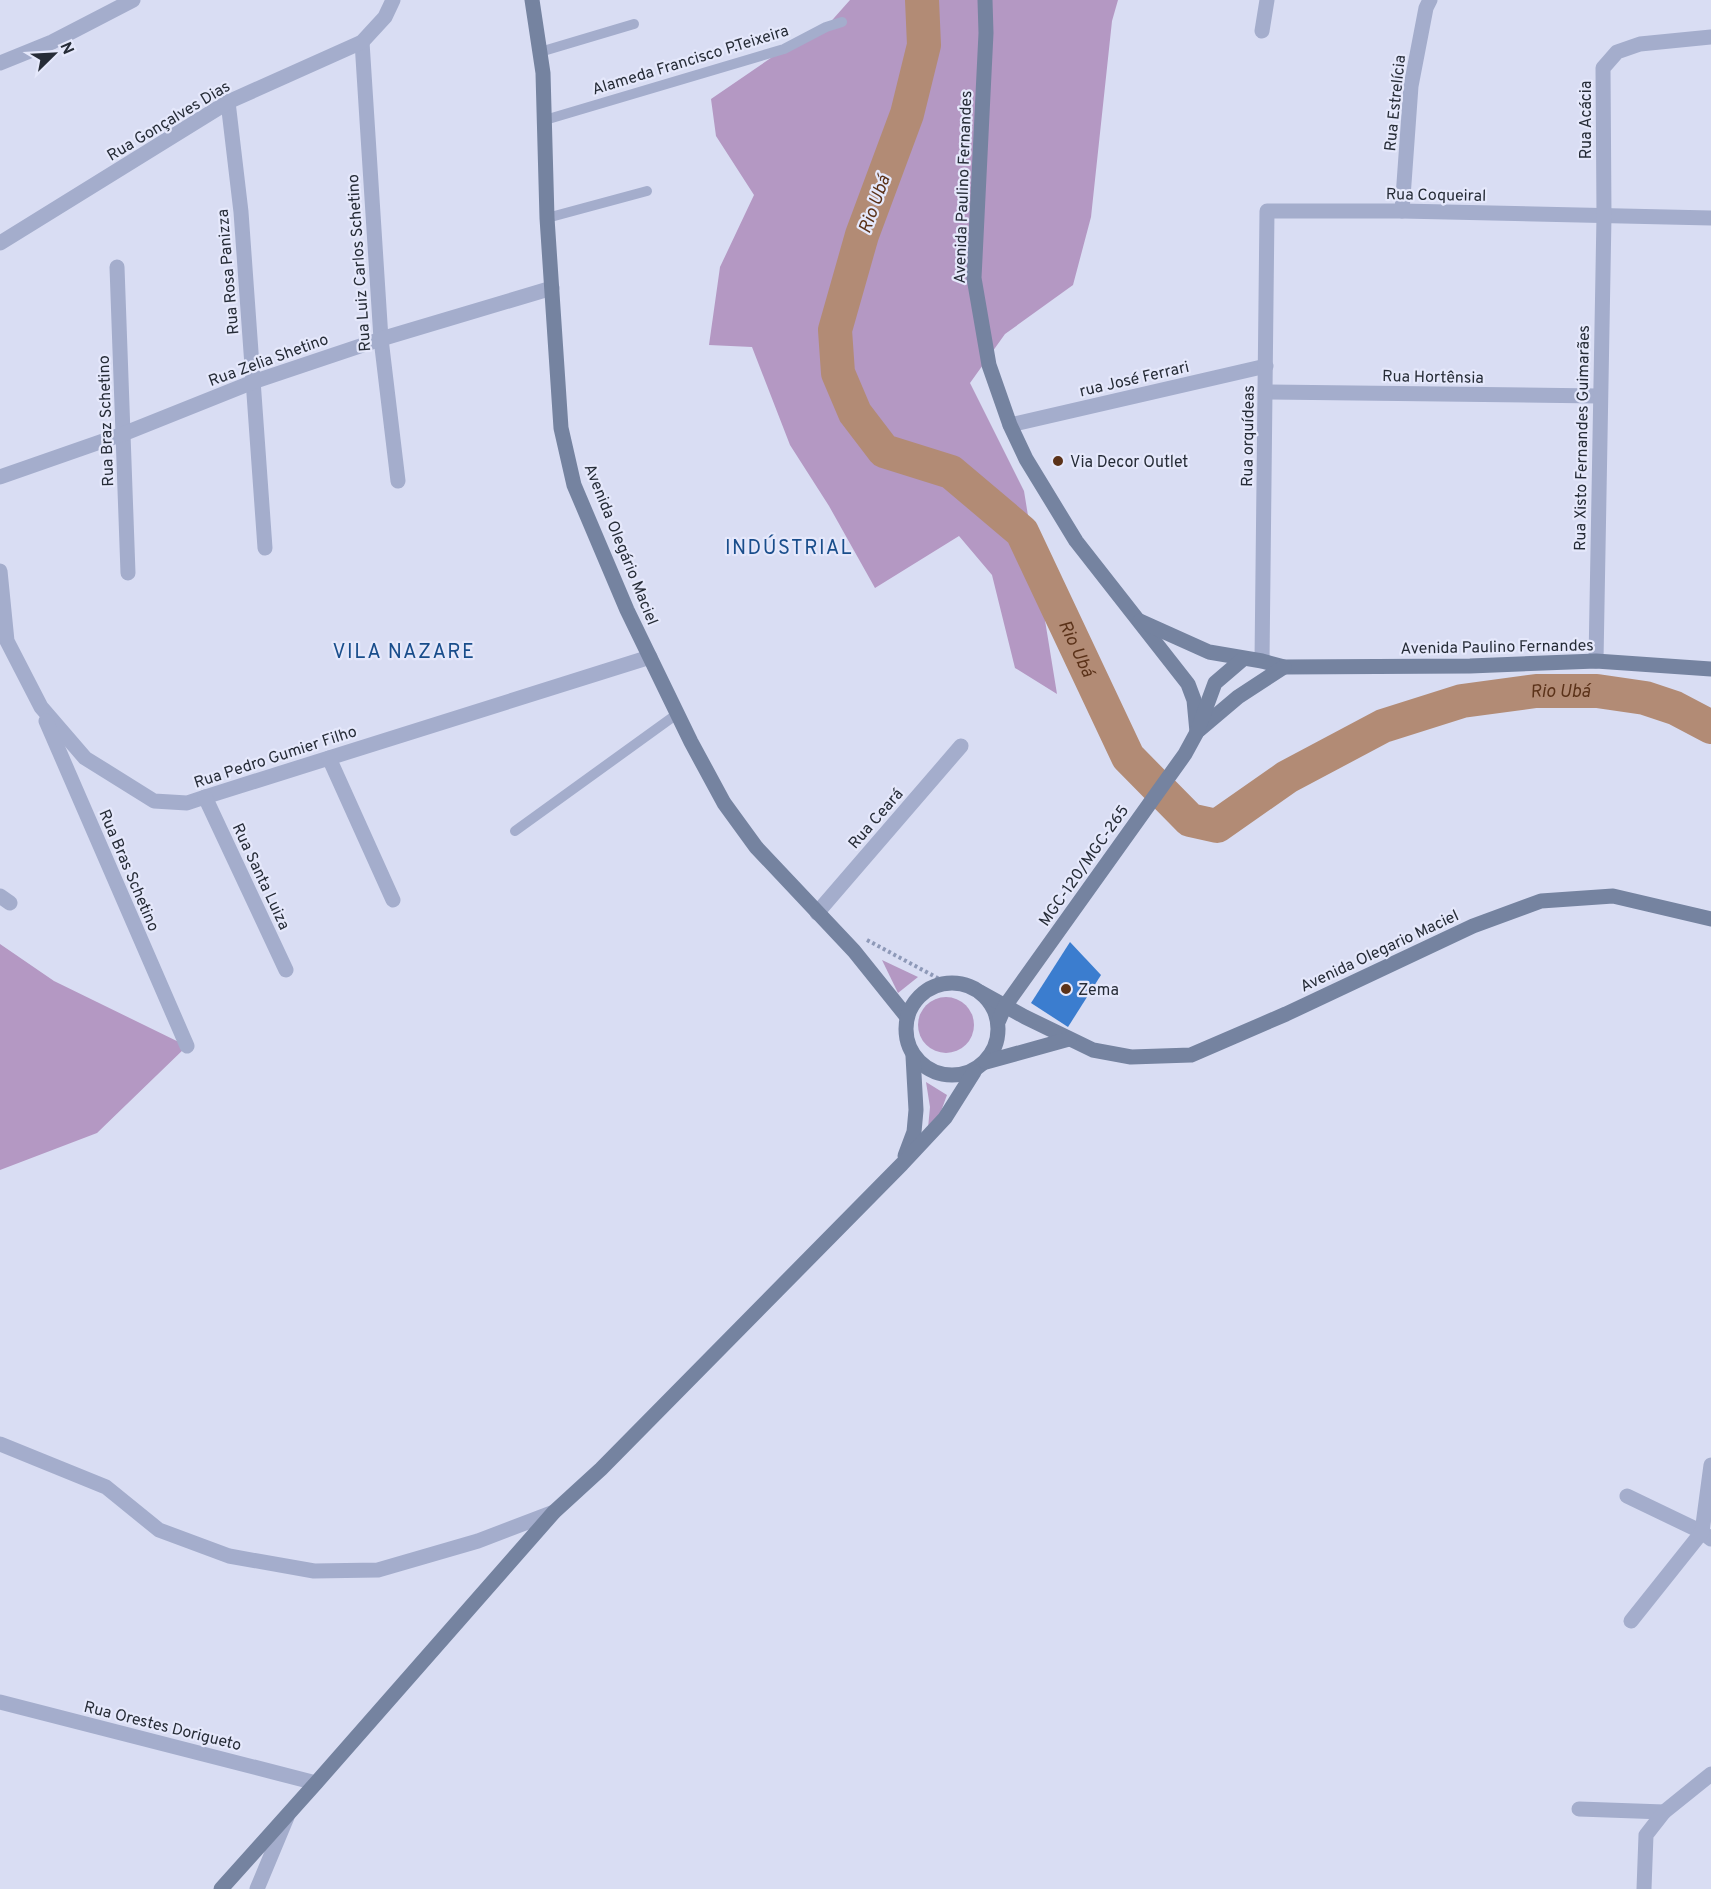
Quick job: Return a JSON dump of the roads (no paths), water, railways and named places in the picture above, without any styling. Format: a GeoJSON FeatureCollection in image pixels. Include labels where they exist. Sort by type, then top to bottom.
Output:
{"type":"FeatureCollection","features":[{"type":"Feature","properties":{"kind":"main road","name":"Avenida Olegário Maciel"},"geometry":{"type":"LineString","coordinates":[[532,0],[540,52],[545,120],[547,218],[561,428],[574,485],[627,610],[677,714],[724,803],[756,847],[854,951],[907,1017]]}},
{"type":"Feature","properties":{"kind":"main road","name":"Avenida Paulino Fernandes"},"geometry":{"type":"LineString","coordinates":[[985,0],[986,33],[974,278],[989,365],[1010,425],[1026,459],[1076,541],[1188,684],[1194,700],[1197,732]]}},
{"type":"Feature","properties":{"kind":"main road","name":"Avenida Paulino Fernandes"},"geometry":{"type":"LineString","coordinates":[[1137,620],[1209,652],[1284,667],[1470,666],[1596,661],[1711,669]]}},
{"type":"Feature","properties":{"kind":"main road"},"geometry":{"type":"LineString","coordinates":[[1197,732],[1215,683],[1243,659]]}},
{"type":"Feature","properties":{"kind":"main road"},"geometry":{"type":"LineString","coordinates":[[1197,732],[1238,697],[1284,667]]}},
{"type":"Feature","properties":{"kind":"main road","name":"MGC-120/MGC-265"},"geometry":{"type":"LineString","coordinates":[[999,1020],[1018,987],[1185,754],[1197,732]]}},
{"type":"Feature","properties":{"kind":"main road","name":"Avenida Olegario Maciel"},"geometry":{"type":"LineString","coordinates":[[985,995],[1093,1050],[1131,1057],[1191,1055],[1286,1014],[1473,926],[1541,901],[1612,896],[1711,919]]}},
{"type":"Feature","properties":{"kind":"main road"},"geometry":{"type":"LineString","coordinates":[[1025,1017],[1020,1007],[1018,987],[1001,998],[985,995],[962,984],[945,982],[919,995],[911,1005],[905,1030],[914,1056],[924,1066],[937,1073],[951,1076],[1069,1039]]}},
{"type":"Feature","properties":{"kind":"main road"},"geometry":{"type":"LineString","coordinates":[[221,1889],[554,1512],[601,1469],[945,1118],[997,1041],[999,1020],[985,995]]}},
{"type":"Feature","properties":{"kind":"main road"},"geometry":{"type":"LineString","coordinates":[[902,1164],[914,1132],[916,1110],[914,1056]]}},
{"type":"Feature","properties":{"kind":"street"},"geometry":{"type":"LineString","coordinates":[[0,63],[52,42],[133,0]]}},
{"type":"Feature","properties":{"kind":"street"},"geometry":{"type":"LineString","coordinates":[[362,42],[385,18],[393,0]]}},
{"type":"Feature","properties":{"kind":"street"},"geometry":{"type":"LineString","coordinates":[[1262,31],[1267,0]]}},
{"type":"Feature","properties":{"kind":"street","name":"Rua Estrelícia"},"geometry":{"type":"LineString","coordinates":[[1402,211],[1411,86],[1426,8],[1430,0]]}},
{"type":"Feature","properties":{"kind":"street","name":"Rua Acácia"},"geometry":{"type":"LineString","coordinates":[[1604,216],[1603,68],[1617,52],[1640,44],[1711,37]]}},
{"type":"Feature","properties":{"kind":"street","name":"Rua Gonçalves Dias"},"geometry":{"type":"LineString","coordinates":[[0,243],[228,102],[362,42]]}},
{"type":"Feature","properties":{"kind":"street","name":"Rua Luiz Carlos Schetino"},"geometry":{"type":"LineString","coordinates":[[362,42],[381,339],[398,481]]}},
{"type":"Feature","properties":{"kind":"street","name":"Rua Rosa Panizza"},"geometry":{"type":"LineString","coordinates":[[228,102],[254,382],[264,548]]}},
{"type":"Feature","properties":{"kind":"street","name":"Rua Coqueiral"},"geometry":{"type":"LineString","coordinates":[[1267,211],[1402,211],[1711,219]]}},
{"type":"Feature","properties":{"kind":"street","name":"Rua orquídeas"},"geometry":{"type":"LineString","coordinates":[[1262,661],[1267,211]]}},
{"type":"Feature","properties":{"kind":"street","name":"Rua Xisto Fernandes Guimarães"},"geometry":{"type":"LineString","coordinates":[[1596,661],[1604,216]]}},
{"type":"Feature","properties":{"kind":"street","name":"Rua Braz Schetino"},"geometry":{"type":"LineString","coordinates":[[117,267],[128,573]]}},
{"type":"Feature","properties":{"kind":"street","name":"Rua Zelia Shetino"},"geometry":{"type":"LineString","coordinates":[[0,477],[123,434],[254,382],[381,339],[552,288]]}},
{"type":"Feature","properties":{"kind":"street","name":"rua José Ferrari"},"geometry":{"type":"LineString","coordinates":[[1010,425],[1266,366]]}},
{"type":"Feature","properties":{"kind":"street","name":"Rua Hortênsia"},"geometry":{"type":"LineString","coordinates":[[1266,392],[1599,396]]}},
{"type":"Feature","properties":{"kind":"street","name":"Rua Pedro Gumier Filho"},"geometry":{"type":"LineString","coordinates":[[0,571],[7,641],[40,707],[85,758],[154,801],[187,802],[206,797],[650,657]]}},
{"type":"Feature","properties":{"kind":"street","name":"Rua Bras Schetino"},"geometry":{"type":"LineString","coordinates":[[40,707],[187,1046]]}},
{"type":"Feature","properties":{"kind":"street","name":"Rua Ceará"},"geometry":{"type":"LineString","coordinates":[[817,913],[961,746]]}},
{"type":"Feature","properties":{"kind":"street"},"geometry":{"type":"LineString","coordinates":[[329,758],[393,900]]}},
{"type":"Feature","properties":{"kind":"street","name":"Rua Santa Luiza"},"geometry":{"type":"LineString","coordinates":[[206,797],[286,970]]}},
{"type":"Feature","properties":{"kind":"street"},"geometry":{"type":"LineString","coordinates":[[0,1444],[106,1487],[159,1530],[230,1556],[314,1571],[378,1570],[478,1541],[554,1512]]}},
{"type":"Feature","properties":{"kind":"street"},"geometry":{"type":"LineString","coordinates":[[1631,1621],[1707,1536],[1711,1465]]}},
{"type":"Feature","properties":{"kind":"street"},"geometry":{"type":"LineString","coordinates":[[1627,1496],[1707,1536]]}},
{"type":"Feature","properties":{"kind":"street","name":"Rua Orestes Dorigueto"},"geometry":{"type":"LineString","coordinates":[[0,1702],[316,1783]]}},
{"type":"Feature","properties":{"kind":"street"},"geometry":{"type":"LineString","coordinates":[[1644,1889],[1646,1835],[1664,1812],[1711,1774]]}},
{"type":"Feature","properties":{"kind":"street"},"geometry":{"type":"LineString","coordinates":[[1579,1809],[1664,1812]]}},
{"type":"Feature","properties":{"kind":"street"},"geometry":{"type":"LineString","coordinates":[[257,1889],[288,1815]]}},
{"type":"Feature","properties":{"kind":"lane","name":"Alameda Francisco P.Teixeira"},"geometry":{"type":"LineString","coordinates":[[545,120],[784,49],[826,27],[842,22]]}},
{"type":"Feature","properties":{"kind":"lane"},"geometry":{"type":"LineString","coordinates":[[540,52],[634,24]]}},
{"type":"Feature","properties":{"kind":"lane"},"geometry":{"type":"LineString","coordinates":[[547,218],[647,190]]}},
{"type":"Feature","properties":{"kind":"lane"},"geometry":{"type":"LineString","coordinates":[[515,831],[677,714]]}},
{"type":"Feature","properties":{"kind":"waterway","name":"Rio Ubá"},"geometry":{"type":"LineString","coordinates":[[922,0],[924,45],[907,114],[862,235],[835,330],[838,373],[855,413],[884,451],[951,472],[1022,532],[1128,757],[1190,820],[1217,826],[1287,777],[1383,726],[1462,701],[1536,691],[1597,691],[1645,698],[1675,708],[1711,727]]}},
{"type":"Feature","properties":{"kind":"place","name":"Via Decor Outlet"},"geometry":{"type":"Point","coordinates":[1058,461]}},
{"type":"Feature","properties":{"kind":"place","name":"Zema"},"geometry":{"type":"Point","coordinates":[1066,989]}},
{"type":"Feature","properties":{"kind":"district","name":"INDÚSTRIAL"},"geometry":{"type":"Point","coordinates":[789,547]}},
{"type":"Feature","properties":{"kind":"district","name":"VILA NAZARE"},"geometry":{"type":"Point","coordinates":[404,651]}}]}
